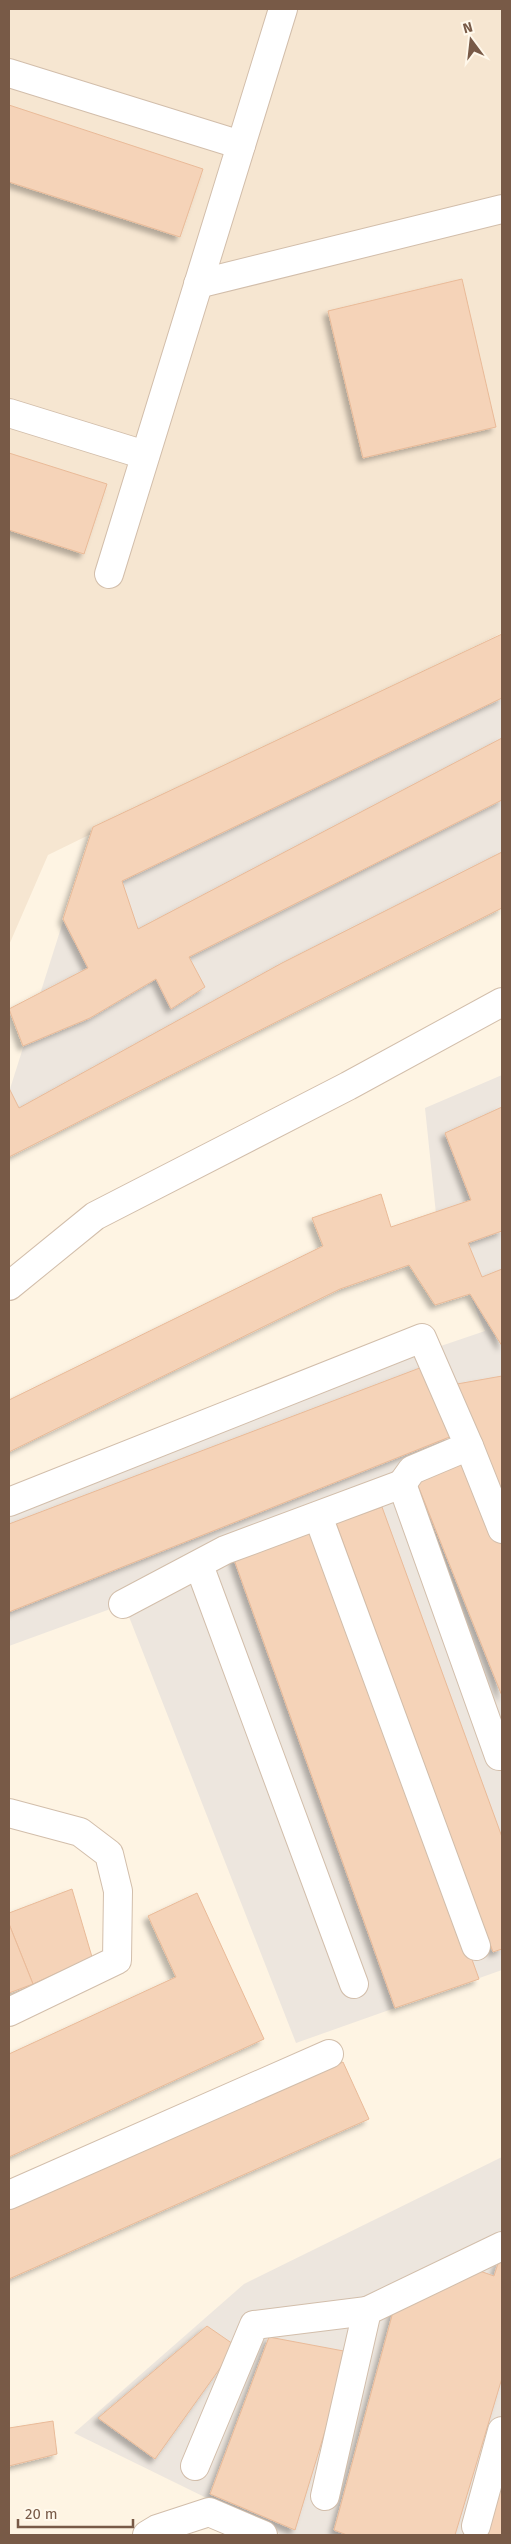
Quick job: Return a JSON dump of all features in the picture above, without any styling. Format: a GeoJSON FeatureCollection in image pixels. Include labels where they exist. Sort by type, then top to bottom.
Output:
{"type":"FeatureCollection","features":[{"type":"Feature","properties":{"kind":"lane"},"geometry":{"type":"LineString","coordinates":[[109,574],[283,9]]}},
{"type":"Feature","properties":{"kind":"lane"},"geometry":{"type":"LineString","coordinates":[[9,73],[241,145]]}},
{"type":"Feature","properties":{"kind":"lane"},"geometry":{"type":"LineString","coordinates":[[198,284],[502,209]]}},
{"type":"Feature","properties":{"kind":"lane"},"geometry":{"type":"LineString","coordinates":[[9,413],[145,455]]}},
{"type":"Feature","properties":{"kind":"lane"},"geometry":{"type":"LineString","coordinates":[[9,1286],[95,1216],[348,1086],[502,1002]]}},
{"type":"Feature","properties":{"kind":"lane"},"geometry":{"type":"LineString","coordinates":[[9,1502],[422,1338],[469,1446],[502,1529]]}},
{"type":"Feature","properties":{"kind":"lane"},"geometry":{"type":"LineString","coordinates":[[124,1604],[225,1550],[402,1484],[412,1470],[469,1446]]}},
{"type":"Feature","properties":{"kind":"lane"},"geometry":{"type":"LineString","coordinates":[[402,1484],[499,1756]]}},
{"type":"Feature","properties":{"kind":"lane"},"geometry":{"type":"LineString","coordinates":[[318,1516],[476,1946]]}},
{"type":"Feature","properties":{"kind":"lane"},"geometry":{"type":"LineString","coordinates":[[199,1565],[354,1984]]}},
{"type":"Feature","properties":{"kind":"lane"},"geometry":{"type":"LineString","coordinates":[[9,1813],[80,1832],[108,1854],[118,1891],[117,1960],[9,2012]]}},
{"type":"Feature","properties":{"kind":"lane"},"geometry":{"type":"LineString","coordinates":[[9,2195],[329,2054]]}},
{"type":"Feature","properties":{"kind":"lane"},"geometry":{"type":"LineString","coordinates":[[195,2466],[254,2325],[367,2311],[502,2246]]}},
{"type":"Feature","properties":{"kind":"lane"},"geometry":{"type":"LineString","coordinates":[[325,2496],[367,2311]]}},
{"type":"Feature","properties":{"kind":"lane"},"geometry":{"type":"LineString","coordinates":[[476,2526],[502,2431]]}},
{"type":"Feature","properties":{"kind":"lane"},"geometry":{"type":"LineString","coordinates":[[147,2535],[156,2530],[209,2512],[263,2535]]}},
{"type":"Feature","properties":{"kind":"shaded area"},"geometry":{"type":"Polygon","coordinates":[[[9,9],[502,9],[502,633],[48,855],[9,945],[9,9]]]}},
{"type":"Feature","properties":{"kind":"shaded area"},"geometry":{"type":"Polygon","coordinates":[[[502,648],[502,908],[9,1157],[9,1092],[93,827],[502,648]]]}},
{"type":"Feature","properties":{"kind":"shaded area"},"geometry":{"type":"Polygon","coordinates":[[[502,1075],[502,1970],[296,2043],[124,1604],[9,1646],[9,1493],[485,1331],[436,1214],[425,1108],[502,1075]]]}},
{"type":"Feature","properties":{"kind":"shaded area"},"geometry":{"type":"Polygon","coordinates":[[[502,2157],[502,2535],[282,2535],[74,2433],[244,2284],[502,2157]]]}},
{"type":"Feature","properties":{"kind":"building"},"geometry":{"type":"Polygon","coordinates":[[[9,105],[203,169],[180,237],[9,182],[9,105]]]}},
{"type":"Feature","properties":{"kind":"building"},"geometry":{"type":"Polygon","coordinates":[[[462,279],[496,427],[363,458],[328,311],[462,279]]]}},
{"type":"Feature","properties":{"kind":"building"},"geometry":{"type":"Polygon","coordinates":[[[9,453],[107,484],[84,554],[9,530],[9,453]]]}},
{"type":"Feature","properties":{"kind":"building"},"geometry":{"type":"Polygon","coordinates":[[[502,634],[502,698],[122,881],[138,929],[502,738],[502,800],[189,957],[205,987],[171,1009],[156,979],[90,1018],[23,1046],[9,1009],[88,968],[63,919],[93,827],[502,634]]]}},
{"type":"Feature","properties":{"kind":"building"},"geometry":{"type":"Polygon","coordinates":[[[502,852],[502,908],[9,1157],[9,1088],[19,1108],[282,963],[502,852]]]}},
{"type":"Feature","properties":{"kind":"building"},"geometry":{"type":"Polygon","coordinates":[[[502,1107],[502,1231],[468,1243],[482,1277],[502,1269],[502,1346],[470,1294],[435,1305],[409,1265],[340,1289],[9,1452],[9,1400],[323,1246],[312,1218],[381,1194],[391,1227],[471,1200],[445,1133],[502,1107]]]}},
{"type":"Feature","properties":{"kind":"building"},"geometry":{"type":"Polygon","coordinates":[[[425,1366],[452,1436],[9,1612],[9,1524],[425,1366]]]}},
{"type":"Feature","properties":{"kind":"building"},"geometry":{"type":"Polygon","coordinates":[[[502,1376],[502,1494],[457,1384],[502,1376]]]}},
{"type":"Feature","properties":{"kind":"building"},"geometry":{"type":"Polygon","coordinates":[[[467,1458],[502,1546],[502,1696],[415,1478],[467,1458]]]}},
{"type":"Feature","properties":{"kind":"building"},"geometry":{"type":"Polygon","coordinates":[[[382,1507],[502,1837],[502,1949],[493,1952],[336,1523],[382,1507]]]}},
{"type":"Feature","properties":{"kind":"building"},"geometry":{"type":"Polygon","coordinates":[[[315,1523],[479,1979],[395,2008],[232,1554],[315,1523]]]}},
{"type":"Feature","properties":{"kind":"building"},"geometry":{"type":"Polygon","coordinates":[[[72,1889],[92,1957],[33,1984],[9,1924],[9,1913],[72,1889]]]}},
{"type":"Feature","properties":{"kind":"building"},"geometry":{"type":"Polygon","coordinates":[[[197,1893],[264,2039],[9,2157],[9,2054],[176,1977],[148,1916],[197,1893]]]}},
{"type":"Feature","properties":{"kind":"building"},"geometry":{"type":"Polygon","coordinates":[[[9,1924],[33,1984],[9,1993],[9,1924]]]}},
{"type":"Feature","properties":{"kind":"building"},"geometry":{"type":"Polygon","coordinates":[[[343,2062],[369,2119],[9,2279],[9,2206],[343,2062]]]}},
{"type":"Feature","properties":{"kind":"building"},"geometry":{"type":"Polygon","coordinates":[[[500,2257],[502,2257],[502,2378],[455,2535],[347,2535],[334,2530],[394,2308],[474,2269],[494,2276],[500,2257]]]}},
{"type":"Feature","properties":{"kind":"building"},"geometry":{"type":"Polygon","coordinates":[[[207,2326],[236,2346],[155,2459],[98,2418],[207,2326]]]}},
{"type":"Feature","properties":{"kind":"building"},"geometry":{"type":"Polygon","coordinates":[[[269,2337],[349,2352],[295,2530],[210,2494],[269,2337]]]}},
{"type":"Feature","properties":{"kind":"building"},"geometry":{"type":"Polygon","coordinates":[[[53,2421],[57,2454],[9,2466],[9,2428],[53,2421]]]}},
{"type":"Feature","properties":{"kind":"building"},"geometry":{"type":"Polygon","coordinates":[[[502,2470],[502,2535],[482,2535],[502,2470]]]}}]}
